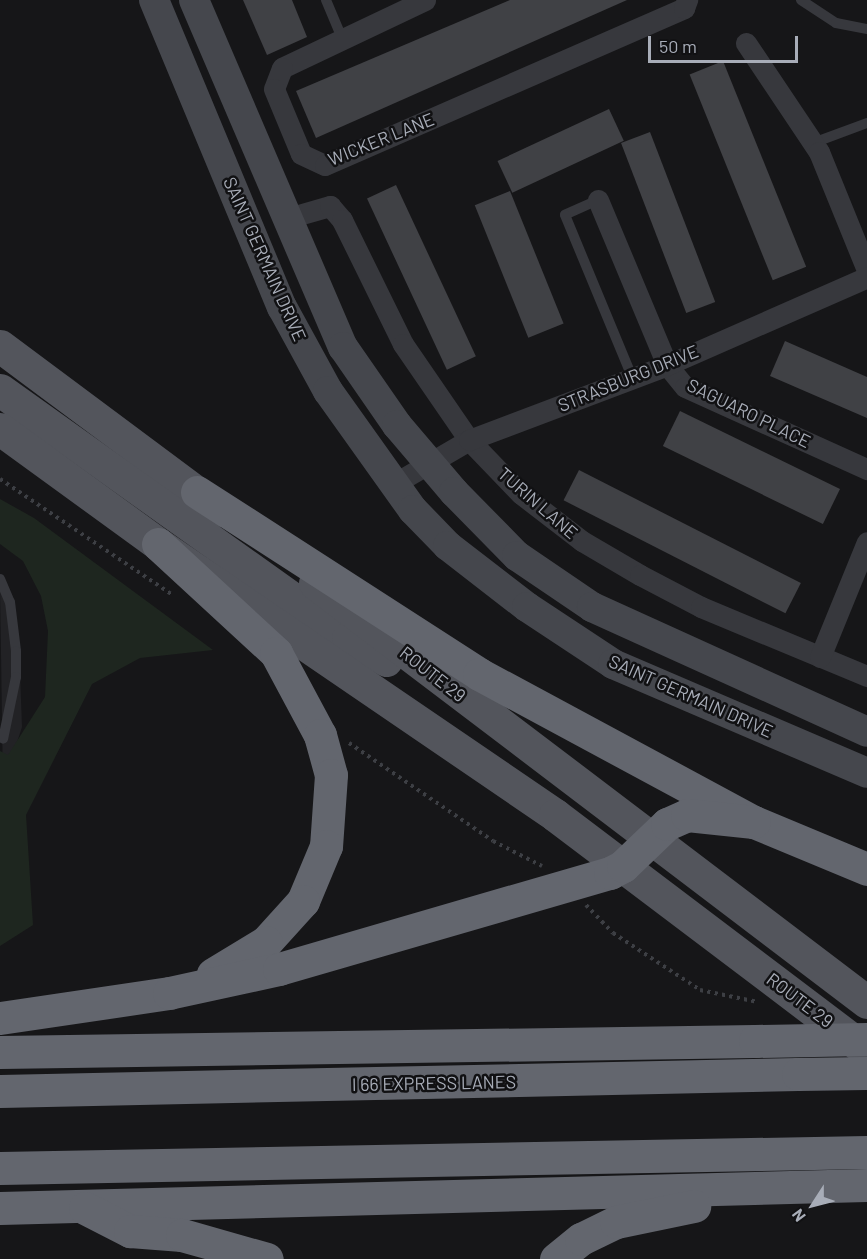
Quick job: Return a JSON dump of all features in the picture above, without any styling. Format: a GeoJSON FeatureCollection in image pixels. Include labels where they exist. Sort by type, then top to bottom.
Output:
{"type":"FeatureCollection","features":[{"type":"Feature","properties":{"kind":"highway"},"geometry":{"type":"LineString","coordinates":[[197,492],[479,674],[754,822],[867,869]]}},
{"type":"Feature","properties":{"kind":"highway"},"geometry":{"type":"LineString","coordinates":[[158,543],[276,653],[322,741],[331,775],[329,833],[320,867],[303,902],[285,924],[245,957],[169,993]]}},
{"type":"Feature","properties":{"kind":"highway"},"geometry":{"type":"LineString","coordinates":[[0,1018],[169,993],[320,958],[570,884],[623,866],[650,840],[687,815],[754,822]]}},
{"type":"Feature","properties":{"kind":"highway"},"geometry":{"type":"LineString","coordinates":[[0,1052],[867,1039]]}},
{"type":"Feature","properties":{"kind":"highway","name":"I 66 EXPRESS LANES"},"geometry":{"type":"LineString","coordinates":[[0,1091],[867,1073]]}},
{"type":"Feature","properties":{"kind":"highway"},"geometry":{"type":"LineString","coordinates":[[0,1168],[867,1152]]}},
{"type":"Feature","properties":{"kind":"highway"},"geometry":{"type":"LineString","coordinates":[[0,1208],[858,1185]]}},
{"type":"Feature","properties":{"kind":"highway"},"geometry":{"type":"LineString","coordinates":[[556,1259],[581,1239],[653,1212],[858,1185]]}},
{"type":"Feature","properties":{"kind":"highway"},"geometry":{"type":"LineString","coordinates":[[83,1207],[130,1231],[182,1235],[267,1259]]}},
{"type":"Feature","properties":{"kind":"main road","name":"ROUTE 29"},"geometry":{"type":"LineString","coordinates":[[0,346],[197,492],[504,729],[867,1002]]}},
{"type":"Feature","properties":{"kind":"main road"},"geometry":{"type":"LineString","coordinates":[[0,390],[348,638],[504,729]]}},
{"type":"Feature","properties":{"kind":"main road","name":"ROUTE 29"},"geometry":{"type":"LineString","coordinates":[[0,429],[158,543],[623,866],[867,1051]]}},
{"type":"Feature","properties":{"kind":"street","name":"SAINT GERMAIN DRIVE"},"geometry":{"type":"LineString","coordinates":[[154,0],[282,307],[328,391],[392,485],[448,546],[527,607],[613,664],[867,773]]}},
{"type":"Feature","properties":{"kind":"street","name":"SAINT GERMAIN DRIVE"},"geometry":{"type":"LineString","coordinates":[[194,0],[343,347],[427,462],[518,556],[592,607],[867,732]]}},
{"type":"Feature","properties":{"kind":"street","name":"WICKER LANE"},"geometry":{"type":"LineString","coordinates":[[425,0],[342,38],[282,69],[274,89],[301,154],[325,165],[684,8],[687,0]]}},
{"type":"Feature","properties":{"kind":"street"},"geometry":{"type":"LineString","coordinates":[[746,43],[813,143],[867,270]]}},
{"type":"Feature","properties":{"kind":"street","name":"SAGUARO PLACE"},"geometry":{"type":"LineString","coordinates":[[598,200],[667,364],[685,387],[867,469]]}},
{"type":"Feature","properties":{"kind":"street","name":"TURIN LANE"},"geometry":{"type":"LineString","coordinates":[[288,218],[330,206],[342,220],[403,344],[469,440],[521,494],[582,541],[701,607],[867,676]]}},
{"type":"Feature","properties":{"kind":"street","name":"STRASBURG DRIVE"},"geometry":{"type":"LineString","coordinates":[[392,485],[427,462],[469,440],[667,364],[867,277]]}},
{"type":"Feature","properties":{"kind":"street"},"geometry":{"type":"LineString","coordinates":[[820,657],[867,542]]}},
{"type":"Feature","properties":{"kind":"lane"},"geometry":{"type":"LineString","coordinates":[[326,0],[342,38]]}},
{"type":"Feature","properties":{"kind":"lane"},"geometry":{"type":"LineString","coordinates":[[801,0],[836,23],[867,28]]}},
{"type":"Feature","properties":{"kind":"lane"},"geometry":{"type":"LineString","coordinates":[[813,143],[867,123]]}},
{"type":"Feature","properties":{"kind":"lane"},"geometry":{"type":"LineString","coordinates":[[598,200],[565,215],[632,378]]}},
{"type":"Feature","properties":{"kind":"lane"},"geometry":{"type":"LineString","coordinates":[[0,579],[10,602],[16,660],[3,740]]}},
{"type":"Feature","properties":{"kind":"path"},"geometry":{"type":"LineString","coordinates":[[0,478],[175,597]]}},
{"type":"Feature","properties":{"kind":"path"},"geometry":{"type":"LineString","coordinates":[[322,741],[343,739],[493,841],[557,872],[613,933],[683,981],[713,995],[767,1005]]}},
{"type":"Feature","properties":{"kind":"shaded area"},"geometry":{"type":"Polygon","coordinates":[[[0,499],[34,518],[213,650],[140,658],[92,684],[26,815],[33,925],[0,946],[0,751],[8,755],[45,697],[48,631],[41,596],[23,561],[0,544],[0,499]]]}},
{"type":"Feature","properties":{"kind":"shaded area"},"geometry":{"type":"Polygon","coordinates":[[[0,587],[19,645],[22,727],[3,785],[0,587]]]}},
{"type":"Feature","properties":{"kind":"building"},"geometry":{"type":"Polygon","coordinates":[[[243,0],[292,0],[307,37],[267,55],[243,0]]]}},
{"type":"Feature","properties":{"kind":"building"},"geometry":{"type":"Polygon","coordinates":[[[510,0],[627,0],[316,138],[296,91],[510,0]]]}},
{"type":"Feature","properties":{"kind":"building"},"geometry":{"type":"Polygon","coordinates":[[[723,61],[806,267],[773,280],[690,74],[723,61]]]}},
{"type":"Feature","properties":{"kind":"building"},"geometry":{"type":"Polygon","coordinates":[[[609,109],[624,141],[512,193],[498,161],[609,109]]]}},
{"type":"Feature","properties":{"kind":"building"},"geometry":{"type":"Polygon","coordinates":[[[650,132],[715,302],[686,313],[621,143],[650,132]]]}},
{"type":"Feature","properties":{"kind":"building"},"geometry":{"type":"Polygon","coordinates":[[[396,185],[476,356],[447,370],[367,199],[396,185]]]}},
{"type":"Feature","properties":{"kind":"building"},"geometry":{"type":"Polygon","coordinates":[[[510,191],[564,324],[528,338],[475,205],[510,191]]]}},
{"type":"Feature","properties":{"kind":"building"},"geometry":{"type":"Polygon","coordinates":[[[785,341],[867,377],[867,418],[770,376],[785,341]]]}},
{"type":"Feature","properties":{"kind":"building"},"geometry":{"type":"Polygon","coordinates":[[[680,411],[840,489],[823,524],[663,446],[680,411]]]}},
{"type":"Feature","properties":{"kind":"building"},"geometry":{"type":"Polygon","coordinates":[[[579,470],[801,583],[785,613],[564,500],[579,470]]]}}]}
